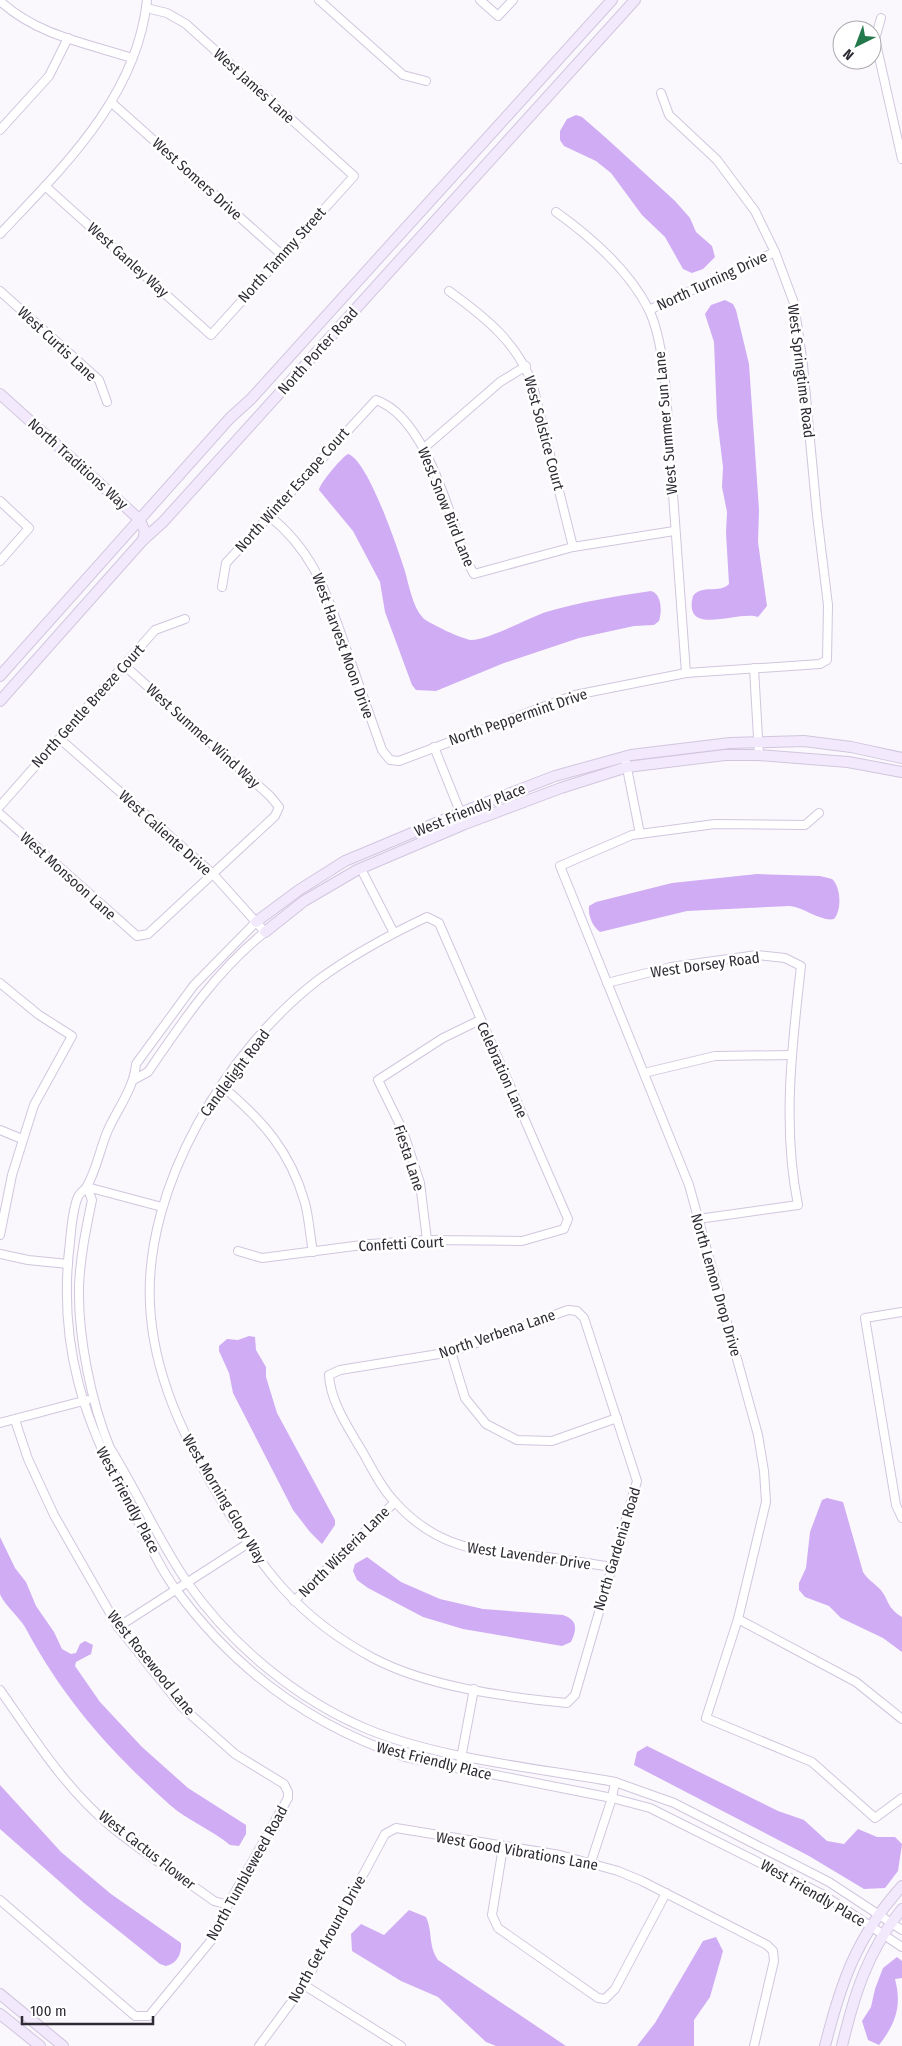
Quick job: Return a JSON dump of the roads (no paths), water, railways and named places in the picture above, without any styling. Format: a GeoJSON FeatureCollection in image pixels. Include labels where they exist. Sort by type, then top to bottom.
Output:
{"type":"FeatureCollection","features":[{"type":"Feature","properties":{"kind":"street"},"geometry":{"type":"LineString","coordinates":[[480,0],[498,16],[513,0]]}},
{"type":"Feature","properties":{"kind":"street","name":"North Porter Road"},"geometry":{"type":"LineString","coordinates":[[0,676],[230,418],[258,391],[612,0]]}},
{"type":"Feature","properties":{"kind":"street","name":"North Porter Road"},"geometry":{"type":"LineString","coordinates":[[0,701],[143,540],[163,522],[635,0]]}},
{"type":"Feature","properties":{"kind":"street"},"geometry":{"type":"LineString","coordinates":[[0,1],[15,15],[37,28],[132,58]]}},
{"type":"Feature","properties":{"kind":"street"},"geometry":{"type":"LineString","coordinates":[[321,1],[403,75],[426,81]]}},
{"type":"Feature","properties":{"kind":"street"},"geometry":{"type":"LineString","coordinates":[[0,234],[85,140],[112,103],[132,58],[147,4]]}},
{"type":"Feature","properties":{"kind":"street","name":"West James Lane"},"geometry":{"type":"LineString","coordinates":[[147,4],[186,24],[354,176]]}},
{"type":"Feature","properties":{"kind":"street"},"geometry":{"type":"LineString","coordinates":[[881,18],[875,40],[902,160]]}},
{"type":"Feature","properties":{"kind":"street"},"geometry":{"type":"LineString","coordinates":[[0,130],[49,76],[58,62],[68,38]]}},
{"type":"Feature","properties":{"kind":"street","name":"West Springtime Road"},"geometry":{"type":"LineString","coordinates":[[661,93],[669,115],[717,160],[755,211],[775,252],[794,303],[803,365],[817,515],[828,605],[827,660]]}},
{"type":"Feature","properties":{"kind":"street","name":"West Somers Drive"},"geometry":{"type":"LineString","coordinates":[[112,103],[282,255]]}},
{"type":"Feature","properties":{"kind":"street","name":"North Tammy Street"},"geometry":{"type":"LineString","coordinates":[[211,335],[354,176]]}},
{"type":"Feature","properties":{"kind":"street","name":"West Ganley Way"},"geometry":{"type":"LineString","coordinates":[[45,186],[211,335]]}},
{"type":"Feature","properties":{"kind":"street","name":"West Summer Sun Lane"},"geometry":{"type":"LineString","coordinates":[[556,212],[577,226],[621,270],[649,310],[656,330],[665,384],[674,531],[686,673]]}},
{"type":"Feature","properties":{"kind":"street","name":"North Turning Drive"},"geometry":{"type":"LineString","coordinates":[[649,310],[775,252]]}},
{"type":"Feature","properties":{"kind":"street","name":"West Curtis Lane"},"geometry":{"type":"LineString","coordinates":[[0,291],[98,380],[107,402]]}},
{"type":"Feature","properties":{"kind":"street","name":"West Solstice Court"},"geometry":{"type":"LineString","coordinates":[[449,291],[496,328],[526,366],[533,386],[573,547]]}},
{"type":"Feature","properties":{"kind":"street"},"geometry":{"type":"LineString","coordinates":[[424,448],[500,382],[526,366]]}},
{"type":"Feature","properties":{"kind":"street","name":"North Traditions Way"},"geometry":{"type":"LineString","coordinates":[[0,394],[139,519],[145,531],[143,540]]}},
{"type":"Feature","properties":{"kind":"street","name":"West Snow Bird Lane"},"geometry":{"type":"LineString","coordinates":[[376,400],[386,404],[407,423],[424,448],[467,562],[474,574],[573,547]]}},
{"type":"Feature","properties":{"kind":"street","name":"North Winter Escape Court"},"geometry":{"type":"LineString","coordinates":[[222,587],[226,563],[268,515],[376,400]]}},
{"type":"Feature","properties":{"kind":"street"},"geometry":{"type":"LineString","coordinates":[[0,501],[29,528],[0,561]]}},
{"type":"Feature","properties":{"kind":"street","name":"West Harvest Moon Drive"},"geometry":{"type":"LineString","coordinates":[[268,515],[286,529],[306,553],[322,582],[382,750],[390,760]]}},
{"type":"Feature","properties":{"kind":"street"},"geometry":{"type":"LineString","coordinates":[[573,547],[674,531]]}},
{"type":"Feature","properties":{"kind":"street","name":"North Gentle Breeze Court"},"geometry":{"type":"LineString","coordinates":[[0,806],[155,630],[185,619]]}},
{"type":"Feature","properties":{"kind":"street","name":"North Peppermint Drive"},"geometry":{"type":"LineString","coordinates":[[390,760],[399,761],[575,695],[686,673],[820,664],[827,660]]}},
{"type":"Feature","properties":{"kind":"street","name":"West Summer Wind Way"},"geometry":{"type":"LineString","coordinates":[[125,666],[279,806],[275,816],[213,874]]}},
{"type":"Feature","properties":{"kind":"street"},"geometry":{"type":"LineString","coordinates":[[754,668],[759,755]]}},
{"type":"Feature","properties":{"kind":"street","name":"West Caliente Drive"},"geometry":{"type":"LineString","coordinates":[[60,739],[213,874],[265,932]]}},
{"type":"Feature","properties":{"kind":"street","name":"West Friendly Place"},"geometry":{"type":"LineString","coordinates":[[902,758],[851,747],[804,741],[759,741],[624,757],[555,776],[462,812],[345,861],[299,890],[256,922],[232,945],[194,985],[136,1064],[135,1079],[108,1130],[87,1187],[78,1196],[68,1264],[68,1324],[76,1376],[83,1401],[106,1462],[176,1590],[232,1653],[266,1685],[302,1710],[338,1731],[405,1757],[612,1798],[650,1808],[822,1894],[902,1948]]}},
{"type":"Feature","properties":{"kind":"street"},"geometry":{"type":"LineString","coordinates":[[434,747],[462,812],[465,824]]}},
{"type":"Feature","properties":{"kind":"street","name":"West Friendly Place"},"geometry":{"type":"LineString","coordinates":[[135,1079],[148,1072],[224,970],[242,951],[304,901],[361,869],[465,824],[561,788],[627,767],[725,755],[759,755],[848,762],[902,772]]}},
{"type":"Feature","properties":{"kind":"street"},"geometry":{"type":"LineString","coordinates":[[624,757],[640,834],[715,824],[806,825],[819,813]]}},
{"type":"Feature","properties":{"kind":"street","name":"West Monsoon Lane"},"geometry":{"type":"LineString","coordinates":[[0,814],[137,936],[148,934],[213,874]]}},
{"type":"Feature","properties":{"kind":"street","name":"North Lemon Drop Drive"},"geometry":{"type":"LineString","coordinates":[[640,834],[632,835],[560,866],[689,1185],[758,1435],[764,1471],[766,1502],[738,1619],[706,1718],[812,1762],[875,1818],[902,1798]]}},
{"type":"Feature","properties":{"kind":"street"},"geometry":{"type":"LineString","coordinates":[[361,869],[394,933]]}},
{"type":"Feature","properties":{"kind":"street","name":"Candlelight Road"},"geometry":{"type":"LineString","coordinates":[[150,1303],[153,1246],[162,1207],[176,1165],[197,1124],[222,1086],[256,1041],[287,1007],[351,956],[427,917]]}},
{"type":"Feature","properties":{"kind":"street","name":"Celebration Lane"},"geometry":{"type":"LineString","coordinates":[[427,917],[439,923],[568,1219],[564,1230]]}},
{"type":"Feature","properties":{"kind":"street","name":"West Dorsey Road"},"geometry":{"type":"LineString","coordinates":[[607,984],[671,967],[757,955],[786,958],[801,966],[791,1055]]}},
{"type":"Feature","properties":{"kind":"street"},"geometry":{"type":"LineString","coordinates":[[0,983],[39,1015],[72,1036],[34,1105],[22,1139],[4,1209],[0,1235]]}},
{"type":"Feature","properties":{"kind":"street","name":"Fiesta Lane"},"geometry":{"type":"LineString","coordinates":[[427,1240],[420,1183],[403,1130],[378,1080],[443,1038],[480,1020]]}},
{"type":"Feature","properties":{"kind":"street"},"geometry":{"type":"LineString","coordinates":[[644,1073],[715,1056],[791,1055],[792,1175],[798,1205],[698,1219]]}},
{"type":"Feature","properties":{"kind":"street"},"geometry":{"type":"LineString","coordinates":[[222,1086],[255,1114],[279,1145],[292,1169],[305,1203],[313,1252]]}},
{"type":"Feature","properties":{"kind":"street"},"geometry":{"type":"LineString","coordinates":[[0,1130],[22,1139]]}},
{"type":"Feature","properties":{"kind":"street"},"geometry":{"type":"LineString","coordinates":[[87,1187],[162,1207]]}},
{"type":"Feature","properties":{"kind":"street","name":"West Friendly Place"},"geometry":{"type":"LineString","coordinates":[[87,1187],[92,1200],[81,1264],[79,1308],[81,1334],[94,1398],[110,1448],[187,1582],[240,1644],[287,1682],[318,1703],[366,1728],[412,1744],[462,1755],[615,1782],[656,1795],[828,1882],[902,1930]]}},
{"type":"Feature","properties":{"kind":"street","name":"Confetti Court"},"geometry":{"type":"LineString","coordinates":[[238,1251],[262,1258],[427,1240],[522,1242],[564,1230]]}},
{"type":"Feature","properties":{"kind":"street"},"geometry":{"type":"LineString","coordinates":[[0,1254],[28,1260],[68,1264]]}},
{"type":"Feature","properties":{"kind":"street","name":"West Morning Glory Way"},"geometry":{"type":"LineString","coordinates":[[150,1303],[158,1361],[171,1405],[196,1459],[246,1544],[269,1575],[294,1601],[329,1632],[376,1659],[423,1677],[474,1689],[567,1702]]}},
{"type":"Feature","properties":{"kind":"street","name":"North Verbena Lane"},"geometry":{"type":"LineString","coordinates":[[329,1375],[340,1370],[451,1352],[568,1310],[577,1311]]}},
{"type":"Feature","properties":{"kind":"street","name":"North Gardenia Road"},"geometry":{"type":"LineString","coordinates":[[567,1702],[575,1695],[637,1480],[584,1318],[577,1311]]}},
{"type":"Feature","properties":{"kind":"street"},"geometry":{"type":"LineString","coordinates":[[902,1312],[865,1318],[896,1505],[902,1518]]}},
{"type":"Feature","properties":{"kind":"street"},"geometry":{"type":"LineString","coordinates":[[451,1352],[465,1398],[486,1424],[517,1440],[552,1441],[617,1418]]}},
{"type":"Feature","properties":{"kind":"street","name":"West Lavender Drive"},"geometry":{"type":"LineString","coordinates":[[329,1375],[329,1387],[351,1433],[394,1502],[425,1528],[459,1546],[502,1555],[548,1558],[612,1567]]}},
{"type":"Feature","properties":{"kind":"street"},"geometry":{"type":"LineString","coordinates":[[0,1423],[94,1398]]}},
{"type":"Feature","properties":{"kind":"street","name":"West Rosewood Lane"},"geometry":{"type":"LineString","coordinates":[[15,1420],[28,1459],[54,1514],[118,1627],[182,1707],[234,1754],[284,1784],[288,1792]]}},
{"type":"Feature","properties":{"kind":"street","name":"North Wisteria Lane"},"geometry":{"type":"LineString","coordinates":[[294,1601],[394,1502]]}},
{"type":"Feature","properties":{"kind":"street"},"geometry":{"type":"LineString","coordinates":[[118,1627],[246,1544]]}},
{"type":"Feature","properties":{"kind":"street"},"geometry":{"type":"LineString","coordinates":[[738,1619],[856,1682],[902,1719]]}},
{"type":"Feature","properties":{"kind":"street"},"geometry":{"type":"LineString","coordinates":[[459,1769],[474,1689]]}},
{"type":"Feature","properties":{"kind":"street","name":"West Cactus Flower"},"geometry":{"type":"LineString","coordinates":[[0,1690],[46,1756],[74,1789],[112,1827],[214,1901],[228,1906]]}},
{"type":"Feature","properties":{"kind":"street"},"geometry":{"type":"LineString","coordinates":[[591,1862],[612,1798],[615,1782]]}},
{"type":"Feature","properties":{"kind":"street","name":"North Tumbleweed Road"},"geometry":{"type":"LineString","coordinates":[[0,1900],[135,2016],[149,2016],[214,1937],[228,1906],[288,1798],[288,1792]]}},
{"type":"Feature","properties":{"kind":"street","name":"West Good Vibrations Lane"},"geometry":{"type":"LineString","coordinates":[[391,1829],[401,1828],[591,1862],[618,1871],[666,1892],[767,1945],[773,1951],[774,1960],[754,2046]]}},
{"type":"Feature","properties":{"kind":"street","name":"North Get Around Drive"},"geometry":{"type":"LineString","coordinates":[[259,2046],[304,1984],[386,1834],[391,1829]]}},
{"type":"Feature","properties":{"kind":"street"},"geometry":{"type":"LineString","coordinates":[[503,1847],[492,1915],[493,1922],[498,1928],[598,1998],[605,1998],[616,1989],[666,1892]]}},
{"type":"Feature","properties":{"kind":"street"},"geometry":{"type":"LineString","coordinates":[[825,2046],[845,1974],[870,1926],[902,1886]]}},
{"type":"Feature","properties":{"kind":"street"},"geometry":{"type":"LineString","coordinates":[[842,2046],[859,1981],[883,1934],[902,1909]]}},
{"type":"Feature","properties":{"kind":"street"},"geometry":{"type":"LineString","coordinates":[[304,1984],[401,2046]]}},
{"type":"Feature","properties":{"kind":"street"},"geometry":{"type":"LineString","coordinates":[[0,1994],[63,2046]]}},
{"type":"Feature","properties":{"kind":"street"},"geometry":{"type":"LineString","coordinates":[[0,2014],[40,2046]]}}]}
